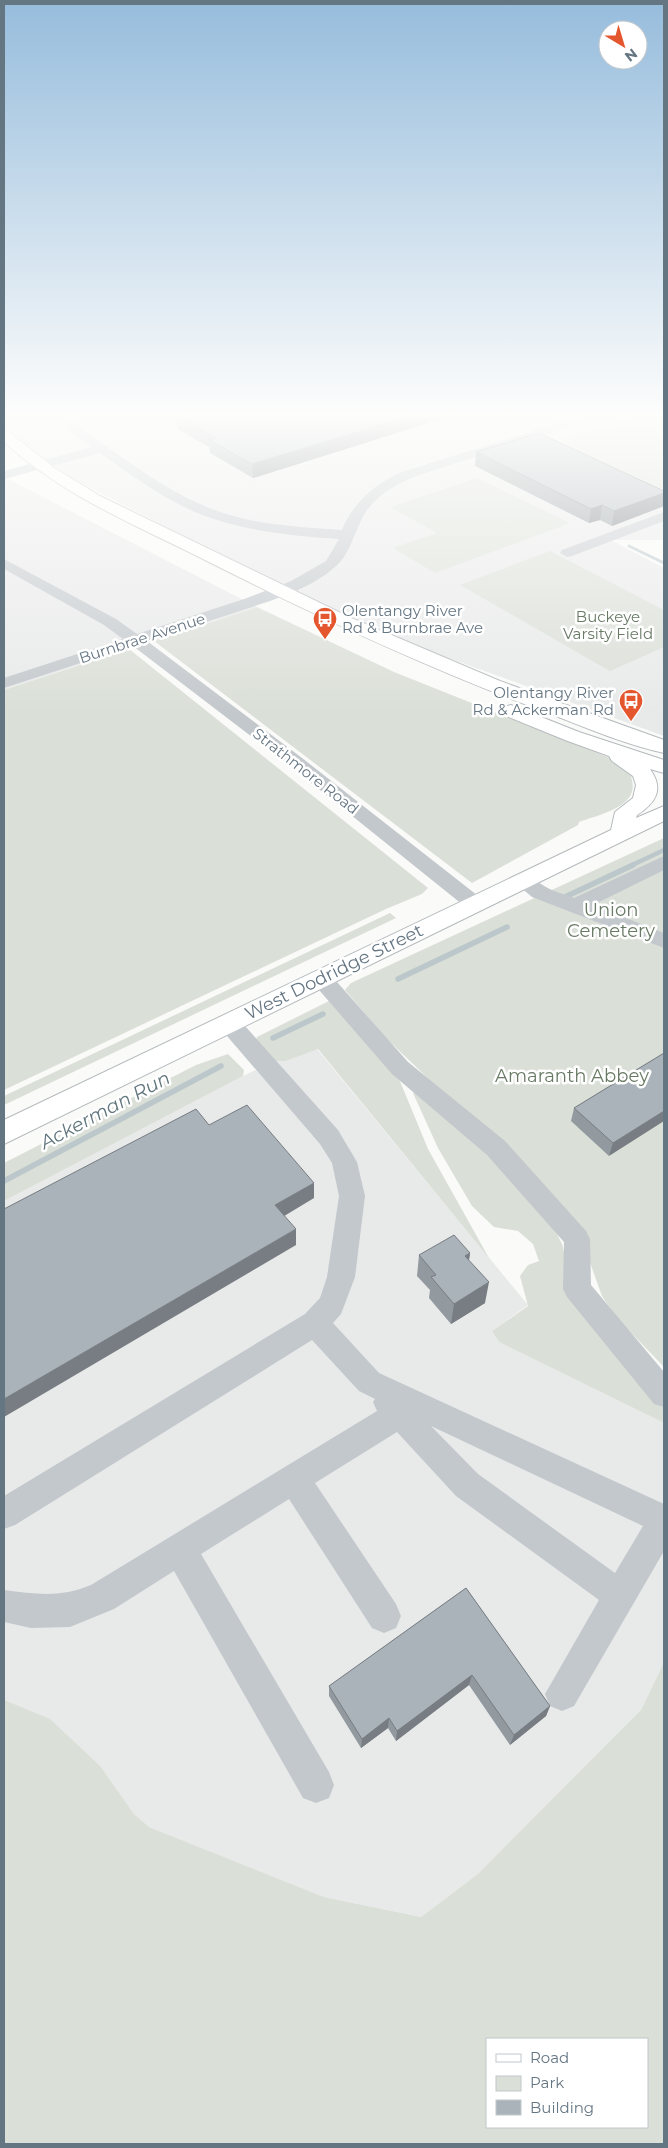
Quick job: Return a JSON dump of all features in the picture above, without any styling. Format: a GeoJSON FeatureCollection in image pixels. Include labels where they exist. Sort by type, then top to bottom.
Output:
{"type":"FeatureCollection","features":[{"type":"Feature","properties":{"kind":"main road"},"geometry":{"type":"LineString","coordinates":[[94,515],[387,661],[572,736],[637,767],[645,777],[647,791],[643,801],[626,812],[621,834]]}},
{"type":"Feature","properties":{"kind":"main road"},"geometry":{"type":"LineString","coordinates":[[126,515],[394,644],[466,674],[664,747]]}},
{"type":"Feature","properties":{"kind":"main road"},"geometry":{"type":"LineString","coordinates":[[572,736],[664,767]]}},
{"type":"Feature","properties":{"kind":"main road","name":"West Dodridge Street"},"geometry":{"type":"LineString","coordinates":[[4,1132],[664,813]]}},
{"type":"Feature","properties":{"kind":"main road"},"geometry":{"type":"LineString","coordinates":[[575,856],[618,846],[664,826]]}},
{"type":"Feature","properties":{"kind":"street"},"geometry":{"type":"LineString","coordinates":[[221,515],[241,521],[348,535]]}},
{"type":"Feature","properties":{"kind":"street","name":"Burnbrae Avenue"},"geometry":{"type":"LineString","coordinates":[[4,683],[279,590],[325,568],[334,561],[341,554],[358,515]]}},
{"type":"Feature","properties":{"kind":"street"},"geometry":{"type":"LineString","coordinates":[[567,553],[664,516]]}},
{"type":"Feature","properties":{"kind":"street","name":"Strathmore Road"},"geometry":{"type":"LineString","coordinates":[[4,563],[110,622],[135,640],[303,768],[475,904]]}},
{"type":"Feature","properties":{"kind":"street"},"geometry":{"type":"LineString","coordinates":[[574,906],[664,862]]}},
{"type":"Feature","properties":{"kind":"street"},"geometry":{"type":"LineString","coordinates":[[523,880],[539,892],[664,941]]}},
{"type":"Feature","properties":{"kind":"street"},"geometry":{"type":"LineString","coordinates":[[321,978],[400,1068],[496,1148],[577,1239],[577,1289],[664,1394]]}},
{"type":"Feature","properties":{"kind":"street"},"geometry":{"type":"LineString","coordinates":[[4,1514],[315,1323],[331,1304],[341,1277],[352,1196],[344,1162],[329,1138],[229,1023]]}},
{"type":"Feature","properties":{"kind":"street"},"geometry":{"type":"LineString","coordinates":[[315,1323],[467,1485],[620,1596]]}},
{"type":"Feature","properties":{"kind":"street"},"geometry":{"type":"LineString","coordinates":[[369,1382],[664,1520],[562,1694]]}},
{"type":"Feature","properties":{"kind":"street"},"geometry":{"type":"LineString","coordinates":[[4,1606],[31,1611],[70,1610],[102,1597],[399,1414]]}},
{"type":"Feature","properties":{"kind":"street"},"geometry":{"type":"LineString","coordinates":[[294,1478],[384,1616]]}},
{"type":"Feature","properties":{"kind":"street"},"geometry":{"type":"LineString","coordinates":[[180,1549],[316,1785]]}},
{"type":"Feature","properties":{"kind":"shaded area"},"geometry":{"type":"Polygon","coordinates":[[[4,515],[78,515],[257,607],[4,690],[4,515]]]}},
{"type":"Feature","properties":{"kind":"shaded area"},"geometry":{"type":"Polygon","coordinates":[[[144,515],[664,515],[664,540],[611,540],[664,568],[664,736],[396,639],[287,589],[144,515]]]}},
{"type":"Feature","properties":{"kind":"shaded area"},"geometry":{"type":"Polygon","coordinates":[[[317,1049],[528,1305],[492,1331],[499,1342],[664,1423],[664,1662],[620,1753],[530,1834],[421,1917],[324,1897],[149,1827],[134,1814],[101,1767],[4,1700],[4,1201],[243,1076],[274,1061],[286,1061],[317,1049]]]}},
{"type":"Feature","properties":{"kind":"green space"},"geometry":{"type":"Polygon","coordinates":[[[405,515],[554,515],[570,523],[435,573],[393,548],[437,533],[405,515]]]}},
{"type":"Feature","properties":{"kind":"green space","name":"Buckeye Varsity Field"},"geometry":{"type":"Polygon","coordinates":[[[550,551],[664,610],[664,647],[610,671],[460,585],[550,551]]]}},
{"type":"Feature","properties":{"kind":"green space"},"geometry":{"type":"Polygon","coordinates":[[[257,607],[394,672],[615,760],[637,776],[631,777],[633,787],[630,796],[617,808],[579,822],[578,825],[472,883],[154,641],[257,607]]]}},
{"type":"Feature","properties":{"kind":"green space"},"geometry":{"type":"Polygon","coordinates":[[[129,649],[428,888],[422,894],[386,909],[4,1090],[4,690],[129,649]]]}},
{"type":"Feature","properties":{"kind":"green space","name":"Amaranth Abbey"},"geometry":{"type":"Polygon","coordinates":[[[664,838],[664,1367],[616,1317],[602,1296],[584,1246],[439,1089],[385,1037],[345,990],[351,983],[664,838]]]}},
{"type":"Feature","properties":{"kind":"green space"},"geometry":{"type":"Polygon","coordinates":[[[390,913],[396,918],[4,1105],[4,1096],[390,913]]]}},
{"type":"Feature","properties":{"kind":"green space"},"geometry":{"type":"Polygon","coordinates":[[[335,998],[397,1074],[428,1149],[489,1258],[318,1049],[286,1061],[274,1061],[255,1042],[257,1037],[335,998]]]}},
{"type":"Feature","properties":{"kind":"green space"},"geometry":{"type":"Polygon","coordinates":[[[228,1054],[244,1070],[243,1076],[4,1201],[4,1163],[196,1065],[228,1054]]]}},
{"type":"Feature","properties":{"kind":"green space"},"geometry":{"type":"Polygon","coordinates":[[[417,1092],[458,1127],[510,1177],[556,1232],[562,1244],[569,1272],[609,1337],[664,1393],[664,1423],[499,1342],[492,1331],[528,1306],[520,1276],[528,1265],[539,1261],[533,1244],[518,1231],[494,1227],[472,1206],[438,1148],[413,1093],[417,1092]]]}},
{"type":"Feature","properties":{"kind":"green space"},"geometry":{"type":"Polygon","coordinates":[[[664,1662],[664,2144],[4,2144],[4,1700],[50,1719],[101,1767],[134,1814],[149,1827],[324,1897],[421,1917],[479,1873],[641,1710],[664,1662]]]}},
{"type":"Feature","properties":{"kind":"building","name":"Amaranth Abbey"},"geometry":{"type":"Polygon","coordinates":[[[664,1053],[664,1111],[613,1143],[574,1108],[664,1053]]]}},
{"type":"Feature","properties":{"kind":"building"},"geometry":{"type":"Polygon","coordinates":[[[247,1105],[314,1183],[275,1205],[296,1229],[4,1399],[4,1209],[196,1109],[209,1125],[247,1105]]]}},
{"type":"Feature","properties":{"kind":"building"},"geometry":{"type":"Polygon","coordinates":[[[454,1235],[470,1253],[465,1256],[489,1282],[454,1304],[431,1277],[436,1275],[419,1255],[454,1235]]]}},
{"type":"Feature","properties":{"kind":"building"},"geometry":{"type":"Polygon","coordinates":[[[466,1588],[550,1706],[514,1735],[472,1675],[397,1731],[389,1718],[362,1739],[329,1686],[466,1588]]]}},
{"type":"Feature","properties":{"kind":"waterway","name":"Ackerman Run"},"geometry":{"type":"LineString","coordinates":[[629,546],[664,563]]}},
{"type":"Feature","properties":{"kind":"waterway","name":"Ackerman Run"},"geometry":{"type":"LineString","coordinates":[[630,866],[664,850]]}},
{"type":"Feature","properties":{"kind":"waterway","name":"Ackerman Run"},"geometry":{"type":"LineString","coordinates":[[567,896],[633,865]]}},
{"type":"Feature","properties":{"kind":"waterway","name":"Ackerman Run"},"geometry":{"type":"LineString","coordinates":[[398,979],[507,927]]}},
{"type":"Feature","properties":{"kind":"waterway","name":"Ackerman Run"},"geometry":{"type":"LineString","coordinates":[[273,1038],[323,1014]]}},
{"type":"Feature","properties":{"kind":"waterway","name":"Ackerman Run"},"geometry":{"type":"LineString","coordinates":[[4,1181],[221,1066]]}},
{"type":"Feature","properties":{"kind":"place","name":"Olentangy River Rd & Burnbrae Ave"},"geometry":{"type":"Point","coordinates":[325,640]}},
{"type":"Feature","properties":{"kind":"place","name":"Olentangy River Rd & Ackerman Rd"},"geometry":{"type":"Point","coordinates":[631,722]}},
{"type":"Feature","properties":{"kind":"park label","name":"Union Cemetery"},"geometry":{"type":"Point","coordinates":[611,920]}}]}
